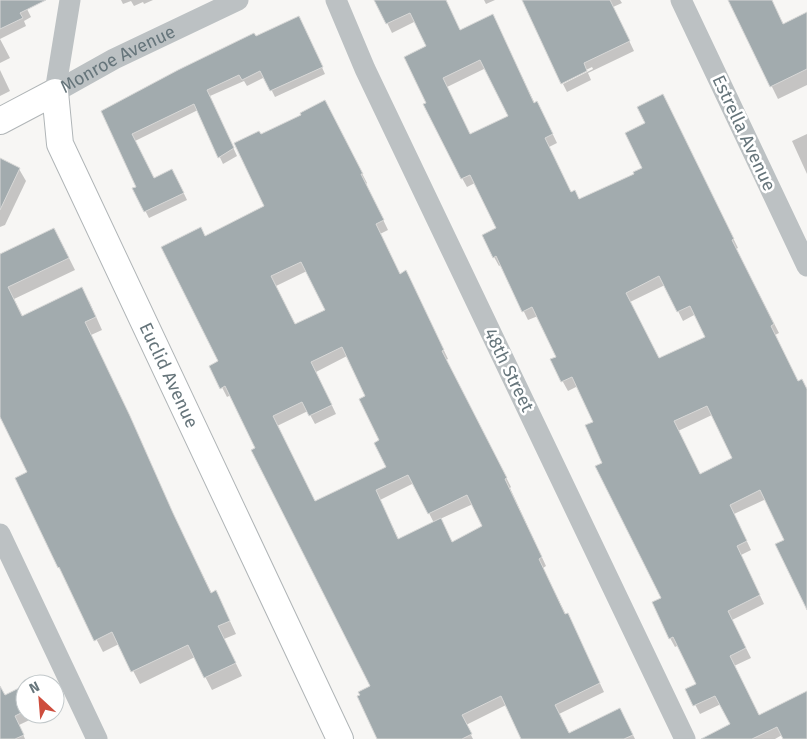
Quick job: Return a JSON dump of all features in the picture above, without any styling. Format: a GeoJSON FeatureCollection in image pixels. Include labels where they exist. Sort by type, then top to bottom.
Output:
{"type":"FeatureCollection","features":[{"type":"Feature","properties":{"kind":"main road","name":"Monroe Avenue"},"geometry":{"type":"LineString","coordinates":[[0,121],[55,92]]}},
{"type":"Feature","properties":{"kind":"main road","name":"Euclid Avenue"},"geometry":{"type":"LineString","coordinates":[[55,92],[60,144],[340,739]]}},
{"type":"Feature","properties":{"kind":"street","name":"Euclid Avenue"},"geometry":{"type":"LineString","coordinates":[[55,92],[70,0]]}},
{"type":"Feature","properties":{"kind":"street","name":"Monroe Avenue"},"geometry":{"type":"LineString","coordinates":[[55,92],[114,60],[238,0]]}},
{"type":"Feature","properties":{"kind":"street","name":"48th Street"},"geometry":{"type":"LineString","coordinates":[[336,0],[365,69],[685,739]]}},
{"type":"Feature","properties":{"kind":"street","name":"Estrella Avenue"},"geometry":{"type":"LineString","coordinates":[[681,0],[807,266]]}},
{"type":"Feature","properties":{"kind":"street"},"geometry":{"type":"LineString","coordinates":[[0,534],[97,739]]}},
{"type":"Feature","properties":{"kind":"building"},"geometry":{"type":"Polygon","coordinates":[[[0,0],[46,0],[20,13],[23,18],[0,29],[0,0]]]}},
{"type":"Feature","properties":{"kind":"building"},"geometry":{"type":"Polygon","coordinates":[[[374,0],[446,0],[460,30],[493,14],[534,103],[537,101],[553,134],[545,138],[571,192],[575,190],[579,199],[634,174],[633,172],[642,168],[625,133],[645,123],[637,107],[663,94],[774,324],[771,326],[798,381],[802,379],[807,389],[807,610],[775,544],[784,540],[760,490],[730,505],[747,541],[737,546],[760,595],[728,611],[746,648],[730,656],[759,715],[807,691],[807,739],[783,739],[777,727],[752,739],[701,739],[730,724],[715,696],[693,706],[685,689],[696,684],[673,637],[669,639],[652,602],[661,598],[595,466],[602,463],[585,425],[593,422],[572,377],[561,382],[550,359],[556,357],[532,307],[522,312],[496,256],[493,258],[482,235],[496,228],[470,175],[461,179],[423,104],[426,103],[404,57],[426,46],[410,13],[386,24],[374,0]],[[480,60],[443,78],[470,134],[508,116],[480,60]],[[659,276],[626,293],[659,358],[705,337],[690,306],[677,312],[659,276]],[[707,406],[674,421],[700,474],[732,458],[707,406]]]}},
{"type":"Feature","properties":{"kind":"building"},"geometry":{"type":"Polygon","coordinates":[[[522,0],[610,0],[630,41],[584,63],[587,71],[561,84],[522,0]]]}},
{"type":"Feature","properties":{"kind":"building"},"geometry":{"type":"Polygon","coordinates":[[[728,0],[772,0],[783,24],[807,12],[807,69],[770,87],[728,0]]]}},
{"type":"Feature","properties":{"kind":"building"},"geometry":{"type":"Polygon","coordinates":[[[299,16],[323,67],[270,91],[260,71],[242,80],[239,75],[207,90],[234,148],[218,158],[194,104],[132,134],[154,178],[172,169],[184,193],[144,212],[132,188],[136,187],[101,111],[178,70],[254,33],[256,36],[299,16]]]}},
{"type":"Feature","properties":{"kind":"building"},"geometry":{"type":"Polygon","coordinates":[[[325,100],[384,220],[376,224],[400,274],[406,270],[444,350],[442,351],[507,478],[505,479],[542,557],[539,559],[565,614],[568,613],[600,683],[555,705],[569,733],[620,708],[633,735],[624,739],[521,739],[501,696],[462,715],[472,734],[462,739],[377,739],[357,696],[360,695],[358,692],[370,686],[251,450],[255,448],[225,386],[220,389],[209,366],[218,361],[161,247],[201,227],[205,236],[264,206],[234,143],[259,131],[261,134],[301,115],[300,113],[325,100]],[[301,262],[271,276],[295,324],[325,310],[301,262]],[[342,347],[311,362],[332,405],[309,416],[302,402],[273,416],[315,501],[386,467],[374,443],[379,440],[359,399],[365,396],[342,347]],[[408,475],[376,490],[398,539],[441,518],[452,542],[482,526],[467,495],[428,514],[408,475]]]}},
{"type":"Feature","properties":{"kind":"building"},"geometry":{"type":"Polygon","coordinates":[[[0,158],[20,168],[0,210],[0,158]]]}},
{"type":"Feature","properties":{"kind":"building"},"geometry":{"type":"Polygon","coordinates":[[[54,228],[69,258],[8,287],[22,316],[82,287],[96,317],[85,322],[211,593],[216,590],[230,621],[218,626],[236,663],[204,678],[188,645],[131,672],[112,632],[94,641],[15,478],[27,472],[0,417],[0,254],[54,228]]]}},
{"type":"Feature","properties":{"kind":"building"},"geometry":{"type":"Polygon","coordinates":[[[0,686],[5,695],[15,690],[15,724],[19,724],[24,735],[15,739],[0,739],[0,686]]]}}]}
